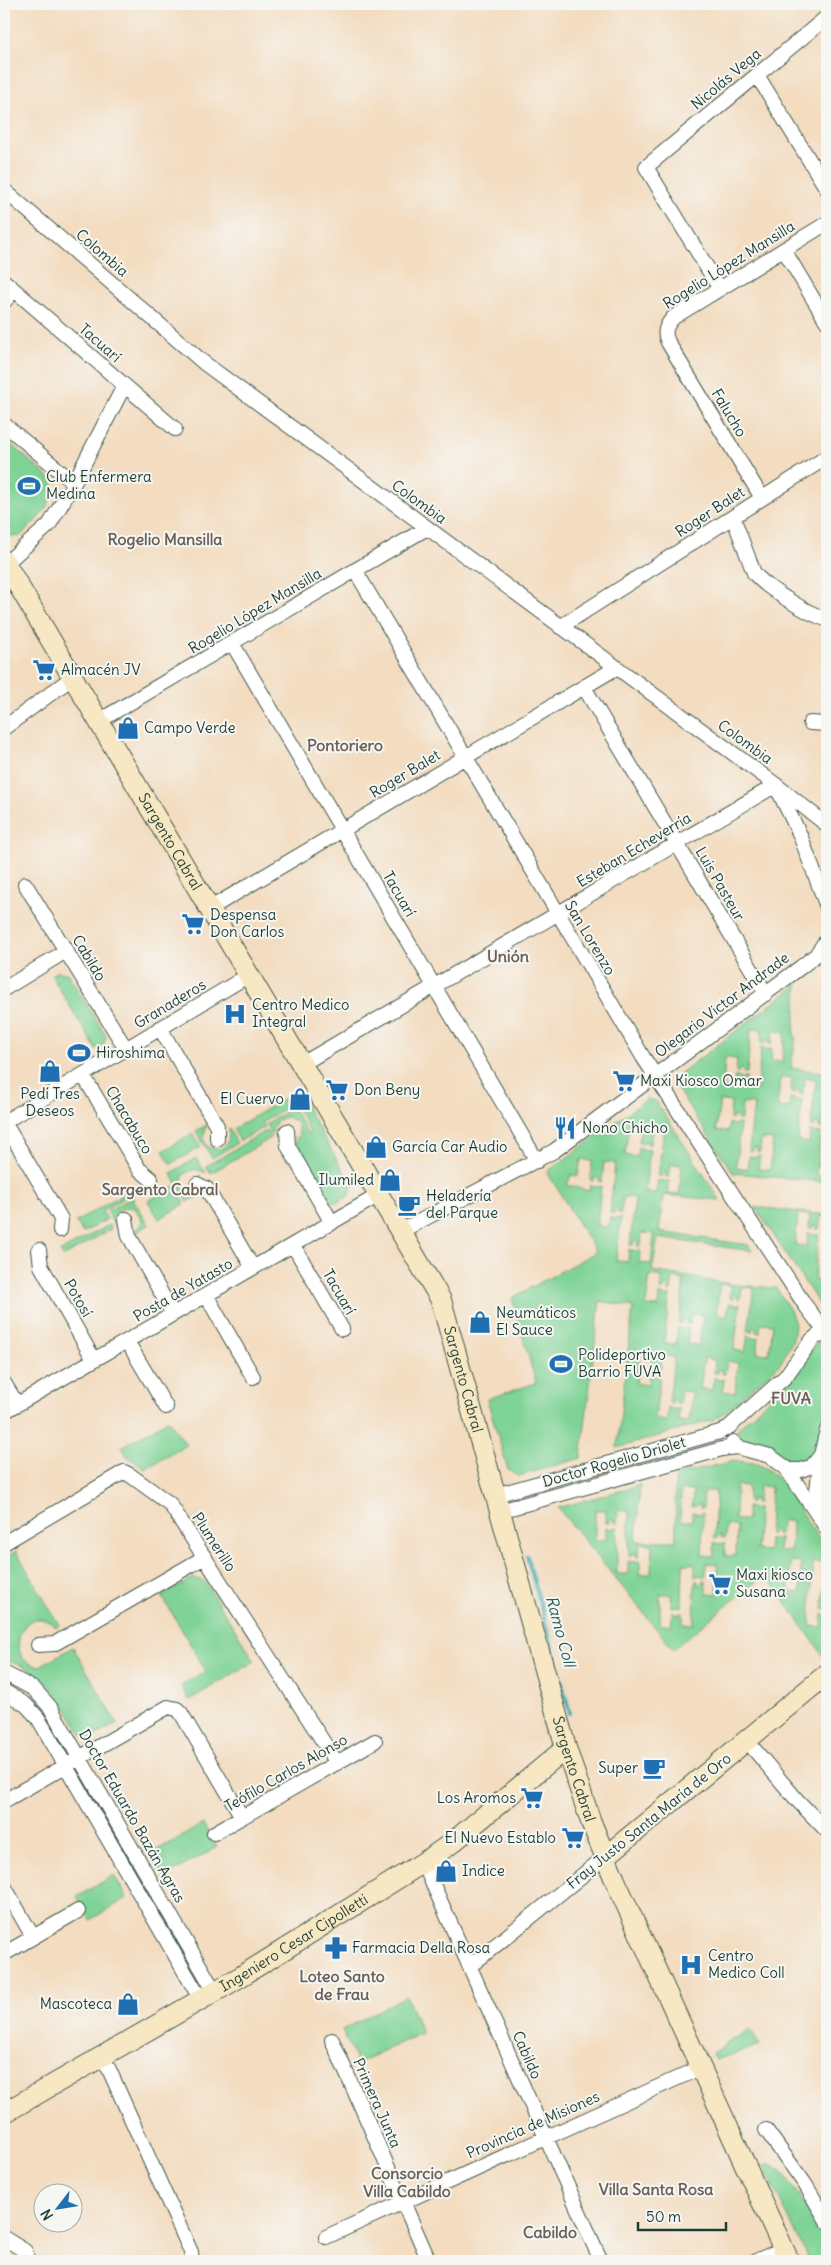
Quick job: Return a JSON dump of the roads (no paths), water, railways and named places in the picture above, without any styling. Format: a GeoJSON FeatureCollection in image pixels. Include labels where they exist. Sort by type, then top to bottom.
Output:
{"type":"FeatureCollection","features":[{"type":"Feature","properties":{"kind":"main road","name":"Sargento Cabral"},"geometry":{"type":"LineString","coordinates":[[5,562],[401,1232],[444,1309],[566,1748],[605,1857],[786,2255]]}},
{"type":"Feature","properties":{"kind":"main road","name":"Fray Justo Santa María de Oro"},"geometry":{"type":"LineString","coordinates":[[605,1857],[827,1674]]}},
{"type":"Feature","properties":{"kind":"main road","name":"Ingeniero Cesar Cipolletti"},"geometry":{"type":"LineString","coordinates":[[4,2113],[208,1996],[424,1862],[453,1842],[566,1748]]}},
{"type":"Feature","properties":{"kind":"street","name":"Nicolás Vega"},"geometry":{"type":"LineString","coordinates":[[720,288],[646,167],[827,16]]}},
{"type":"Feature","properties":{"kind":"street"},"geometry":{"type":"LineString","coordinates":[[757,75],[827,189]]}},
{"type":"Feature","properties":{"kind":"street","name":"Colombia"},"geometry":{"type":"LineString","coordinates":[[4,190],[204,363],[776,785],[827,825]]}},
{"type":"Feature","properties":{"kind":"street","name":"Rogelio López Mansilla"},"geometry":{"type":"LineString","coordinates":[[669,344],[665,332],[668,323],[674,317],[827,223]]}},
{"type":"Feature","properties":{"kind":"street"},"geometry":{"type":"LineString","coordinates":[[784,250],[827,322]]}},
{"type":"Feature","properties":{"kind":"street"},"geometry":{"type":"LineString","coordinates":[[4,302],[9,285]]}},
{"type":"Feature","properties":{"kind":"street","name":"Tacuarí"},"geometry":{"type":"LineString","coordinates":[[9,285],[176,429]]}},
{"type":"Feature","properties":{"kind":"street","name":"Falucho"},"geometry":{"type":"LineString","coordinates":[[669,344],[762,498]]}},
{"type":"Feature","properties":{"kind":"street"},"geometry":{"type":"LineString","coordinates":[[5,562],[49,525],[74,483],[124,386]]}},
{"type":"Feature","properties":{"kind":"street"},"geometry":{"type":"LineString","coordinates":[[4,424],[74,483]]}},
{"type":"Feature","properties":{"kind":"street","name":"Roger Balet"},"geometry":{"type":"LineString","coordinates":[[560,627],[827,457]]}},
{"type":"Feature","properties":{"kind":"street"},"geometry":{"type":"LineString","coordinates":[[733,516],[754,573],[760,581],[807,610],[827,619]]}},
{"type":"Feature","properties":{"kind":"street","name":"Rogelio López Mansilla"},"geometry":{"type":"LineString","coordinates":[[99,721],[427,528]]}},
{"type":"Feature","properties":{"kind":"street","name":"San Lorenzo"},"geometry":{"type":"LineString","coordinates":[[355,570],[557,915],[655,1076],[827,1335]]}},
{"type":"Feature","properties":{"kind":"street","name":"Tacuarí"},"geometry":{"type":"LineString","coordinates":[[232,643],[537,1161]]}},
{"type":"Feature","properties":{"kind":"street","name":"Roger Balet"},"geometry":{"type":"LineString","coordinates":[[209,909],[616,668]]}},
{"type":"Feature","properties":{"kind":"street"},"geometry":{"type":"LineString","coordinates":[[4,728],[73,677]]}},
{"type":"Feature","properties":{"kind":"street","name":"Luis Pasteur"},"geometry":{"type":"LineString","coordinates":[[584,687],[766,994]]}},
{"type":"Feature","properties":{"kind":"street"},"geometry":{"type":"LineString","coordinates":[[810,722],[827,724]]}},
{"type":"Feature","properties":{"kind":"street"},"geometry":{"type":"LineString","coordinates":[[776,785],[800,835],[827,907]]}},
{"type":"Feature","properties":{"kind":"street","name":"Esteban Echeverría"},"geometry":{"type":"LineString","coordinates":[[302,1064],[776,785]]}},
{"type":"Feature","properties":{"kind":"street","name":"Cabildo"},"geometry":{"type":"LineString","coordinates":[[26,884],[126,1049]]}},
{"type":"Feature","properties":{"kind":"street","name":"Olegario Victor Andrade"},"geometry":{"type":"LineString","coordinates":[[401,1232],[537,1161],[560,1146],[766,994],[816,955],[827,939]]}},
{"type":"Feature","properties":{"kind":"street"},"geometry":{"type":"LineString","coordinates":[[4,989],[66,951]]}},
{"type":"Feature","properties":{"kind":"street","name":"Granaderos"},"geometry":{"type":"LineString","coordinates":[[4,1122],[249,976]]}},
{"type":"Feature","properties":{"kind":"street"},"geometry":{"type":"LineString","coordinates":[[160,1028],[217,1126],[217,1140]]}},
{"type":"Feature","properties":{"kind":"street","name":"Chacabuco"},"geometry":{"type":"LineString","coordinates":[[83,1075],[139,1169],[151,1179]]}},
{"type":"Feature","properties":{"kind":"street"},"geometry":{"type":"LineString","coordinates":[[4,1122],[61,1219],[60,1230]]}},
{"type":"Feature","properties":{"kind":"street"},"geometry":{"type":"LineString","coordinates":[[287,1131],[288,1146],[332,1223]]}},
{"type":"Feature","properties":{"kind":"street"},"geometry":{"type":"LineString","coordinates":[[198,1184],[207,1189],[253,1268]]}},
{"type":"Feature","properties":{"kind":"street","name":"Posta de Yatasto"},"geometry":{"type":"LineString","coordinates":[[4,1412],[379,1195]]}},
{"type":"Feature","properties":{"kind":"street"},"geometry":{"type":"LineString","coordinates":[[126,1219],[129,1236],[173,1314]]}},
{"type":"Feature","properties":{"kind":"street","name":"Tacuarí"},"geometry":{"type":"LineString","coordinates":[[292,1245],[342,1329]]}},
{"type":"Feature","properties":{"kind":"street","name":"Potosí"},"geometry":{"type":"LineString","coordinates":[[39,1250],[41,1266],[94,1360]]}},
{"type":"Feature","properties":{"kind":"street"},"geometry":{"type":"LineString","coordinates":[[206,1295],[253,1377]]}},
{"type":"Feature","properties":{"kind":"street"},"geometry":{"type":"LineString","coordinates":[[812,1314],[814,1326],[812,1340]]}},
{"type":"Feature","properties":{"kind":"street"},"geometry":{"type":"LineString","coordinates":[[821,1456],[807,1468],[794,1471],[786,1468],[770,1456],[737,1447],[731,1438],[729,1427],[785,1377],[812,1340],[817,1336],[827,1335]]}},
{"type":"Feature","properties":{"kind":"street"},"geometry":{"type":"LineString","coordinates":[[127,1341],[166,1407]]}},
{"type":"Feature","properties":{"kind":"street"},"geometry":{"type":"LineString","coordinates":[[4,1383],[16,1404]]}},
{"type":"Feature","properties":{"kind":"street","name":"Doctor Rogelio Driolet"},"geometry":{"type":"LineString","coordinates":[[498,1503],[595,1467],[720,1432],[729,1427]]}},
{"type":"Feature","properties":{"kind":"street"},"geometry":{"type":"LineString","coordinates":[[825,1525],[816,1490],[827,1430]]}},
{"type":"Feature","properties":{"kind":"street","name":"Doctor Rogelio Driolet"},"geometry":{"type":"LineString","coordinates":[[498,1503],[600,1483],[722,1449],[737,1447]]}},
{"type":"Feature","properties":{"kind":"street"},"geometry":{"type":"LineString","coordinates":[[595,1467],[600,1483]]}},
{"type":"Feature","properties":{"kind":"street"},"geometry":{"type":"LineString","coordinates":[[786,1468],[825,1525]]}},
{"type":"Feature","properties":{"kind":"street","name":"Plumerillo"},"geometry":{"type":"LineString","coordinates":[[4,1543],[124,1472],[130,1475],[170,1504],[337,1763]]}},
{"type":"Feature","properties":{"kind":"street"},"geometry":{"type":"LineString","coordinates":[[38,1645],[54,1644],[205,1557]]}},
{"type":"Feature","properties":{"kind":"street","name":"Doctor Eduardo Bazán Agras"},"geometry":{"type":"LineString","coordinates":[[4,1673],[27,1685],[45,1700],[79,1758],[208,1996]]}},
{"type":"Feature","properties":{"kind":"street"},"geometry":{"type":"LineString","coordinates":[[4,1692],[20,1700],[33,1711],[208,1996]]}},
{"type":"Feature","properties":{"kind":"street"},"geometry":{"type":"LineString","coordinates":[[4,1801],[168,1707],[177,1709],[242,1817]]}},
{"type":"Feature","properties":{"kind":"street","name":"Teófilo Carlos Alonso"},"geometry":{"type":"LineString","coordinates":[[214,1833],[375,1741]]}},
{"type":"Feature","properties":{"kind":"street"},"geometry":{"type":"LineString","coordinates":[[747,1741],[797,1800],[827,1831]]}},
{"type":"Feature","properties":{"kind":"street","name":"Fray Justo Santa María de Oro"},"geometry":{"type":"LineString","coordinates":[[470,1966],[605,1857]]}},
{"type":"Feature","properties":{"kind":"street","name":"Cabildo"},"geometry":{"type":"LineString","coordinates":[[424,1862],[601,2261]]}},
{"type":"Feature","properties":{"kind":"street"},"geometry":{"type":"LineString","coordinates":[[4,1886],[34,1937]]}},
{"type":"Feature","properties":{"kind":"street"},"geometry":{"type":"LineString","coordinates":[[4,1954],[78,1911]]}},
{"type":"Feature","properties":{"kind":"street","name":"Primera Junta"},"geometry":{"type":"LineString","coordinates":[[332,2040],[429,2261]]}},
{"type":"Feature","properties":{"kind":"street"},"geometry":{"type":"LineString","coordinates":[[103,2056],[191,2252],[192,2261]]}},
{"type":"Feature","properties":{"kind":"street","name":"Provincia de Misiones"},"geometry":{"type":"LineString","coordinates":[[326,2237],[700,2068]]}},
{"type":"Feature","properties":{"kind":"street"},"geometry":{"type":"LineString","coordinates":[[766,2130],[805,2184],[827,2221]]}},
{"type":"Feature","properties":{"kind":"street"},"geometry":{"type":"LineString","coordinates":[[4,2238],[24,2251],[29,2261]]}},
{"type":"Feature","properties":{"kind":"street"},"geometry":{"type":"LineString","coordinates":[[756,2261],[786,2255]]}},
{"type":"Feature","properties":{"kind":"waterway","name":"Ramo Coll"},"geometry":{"type":"LineString","coordinates":[[527,1556],[570,1713]]}},
{"type":"Feature","properties":{"kind":"place","name":"Club Enfermera Medina"},"geometry":{"type":"Point","coordinates":[29,486]}},
{"type":"Feature","properties":{"kind":"place","name":"Almacén JV"},"geometry":{"type":"Point","coordinates":[44,670]}},
{"type":"Feature","properties":{"kind":"place","name":"Campo Verde"},"geometry":{"type":"Point","coordinates":[128,728]}},
{"type":"Feature","properties":{"kind":"place","name":"Despensa Don Carlos"},"geometry":{"type":"Point","coordinates":[193,924]}},
{"type":"Feature","properties":{"kind":"place","name":"Centro Medico Integral"},"geometry":{"type":"Point","coordinates":[235,1014]}},
{"type":"Feature","properties":{"kind":"place","name":"Hiroshima"},"geometry":{"type":"Point","coordinates":[79,1053]}},
{"type":"Feature","properties":{"kind":"place","name":"Pedí Tres Deseos"},"geometry":{"type":"Point","coordinates":[50,1071]}},
{"type":"Feature","properties":{"kind":"place","name":"Maxi Kiosco Omar"},"geometry":{"type":"Point","coordinates":[624,1081]}},
{"type":"Feature","properties":{"kind":"place","name":"Don Beny"},"geometry":{"type":"Point","coordinates":[337,1090]}},
{"type":"Feature","properties":{"kind":"place","name":"El Cuervo"},"geometry":{"type":"Point","coordinates":[300,1099]}},
{"type":"Feature","properties":{"kind":"place","name":"Nono Chicho"},"geometry":{"type":"Point","coordinates":[565,1128]}},
{"type":"Feature","properties":{"kind":"place","name":"García Car Audio"},"geometry":{"type":"Point","coordinates":[376,1147]}},
{"type":"Feature","properties":{"kind":"place","name":"Ilumiled"},"geometry":{"type":"Point","coordinates":[390,1180]}},
{"type":"Feature","properties":{"kind":"place","name":"Heladería del Parque"},"geometry":{"type":"Point","coordinates":[409,1205]}},
{"type":"Feature","properties":{"kind":"place","name":"Neumáticos El Sauce"},"geometry":{"type":"Point","coordinates":[480,1322]}},
{"type":"Feature","properties":{"kind":"place","name":"Polideportivo Barrio FUVA"},"geometry":{"type":"Point","coordinates":[561,1364]}},
{"type":"Feature","properties":{"kind":"place","name":"Maxi kiosco Susana"},"geometry":{"type":"Point","coordinates":[720,1584]}},
{"type":"Feature","properties":{"kind":"place","name":"Super"},"geometry":{"type":"Point","coordinates":[654,1768]}},
{"type":"Feature","properties":{"kind":"place","name":"Los Aromos"},"geometry":{"type":"Point","coordinates":[532,1798]}},
{"type":"Feature","properties":{"kind":"place","name":"El Nuevo Establo"},"geometry":{"type":"Point","coordinates":[573,1838]}},
{"type":"Feature","properties":{"kind":"place","name":"Indice"},"geometry":{"type":"Point","coordinates":[446,1871]}},
{"type":"Feature","properties":{"kind":"place","name":"Farmacia Della Rosa"},"geometry":{"type":"Point","coordinates":[336,1948]}},
{"type":"Feature","properties":{"kind":"place","name":"Centro Medico Coll"},"geometry":{"type":"Point","coordinates":[691,1965]}},
{"type":"Feature","properties":{"kind":"place","name":"Mascoteca"},"geometry":{"type":"Point","coordinates":[128,2004]}},
{"type":"Feature","properties":{"kind":"district","name":"Rogelio Mansilla"},"geometry":{"type":"Point","coordinates":[165,539]}},
{"type":"Feature","properties":{"kind":"district","name":"Pontoriero"},"geometry":{"type":"Point","coordinates":[345,745]}},
{"type":"Feature","properties":{"kind":"district","name":"Unión"},"geometry":{"type":"Point","coordinates":[508,956]}},
{"type":"Feature","properties":{"kind":"district","name":"Sargento Cabral"},"geometry":{"type":"Point","coordinates":[160,1189]}},
{"type":"Feature","properties":{"kind":"district","name":"FUVA"},"geometry":{"type":"Point","coordinates":[791,1398]}},
{"type":"Feature","properties":{"kind":"district","name":"Loteo Santo de Frau"},"geometry":{"type":"Point","coordinates":[342,1985]}},
{"type":"Feature","properties":{"kind":"district","name":"Consorcio Villa Cabildo"},"geometry":{"type":"Point","coordinates":[407,2182]}},
{"type":"Feature","properties":{"kind":"district","name":"Villa Santa Rosa"},"geometry":{"type":"Point","coordinates":[656,2189]}},
{"type":"Feature","properties":{"kind":"district","name":"Cabildo"},"geometry":{"type":"Point","coordinates":[550,2232]}}]}
